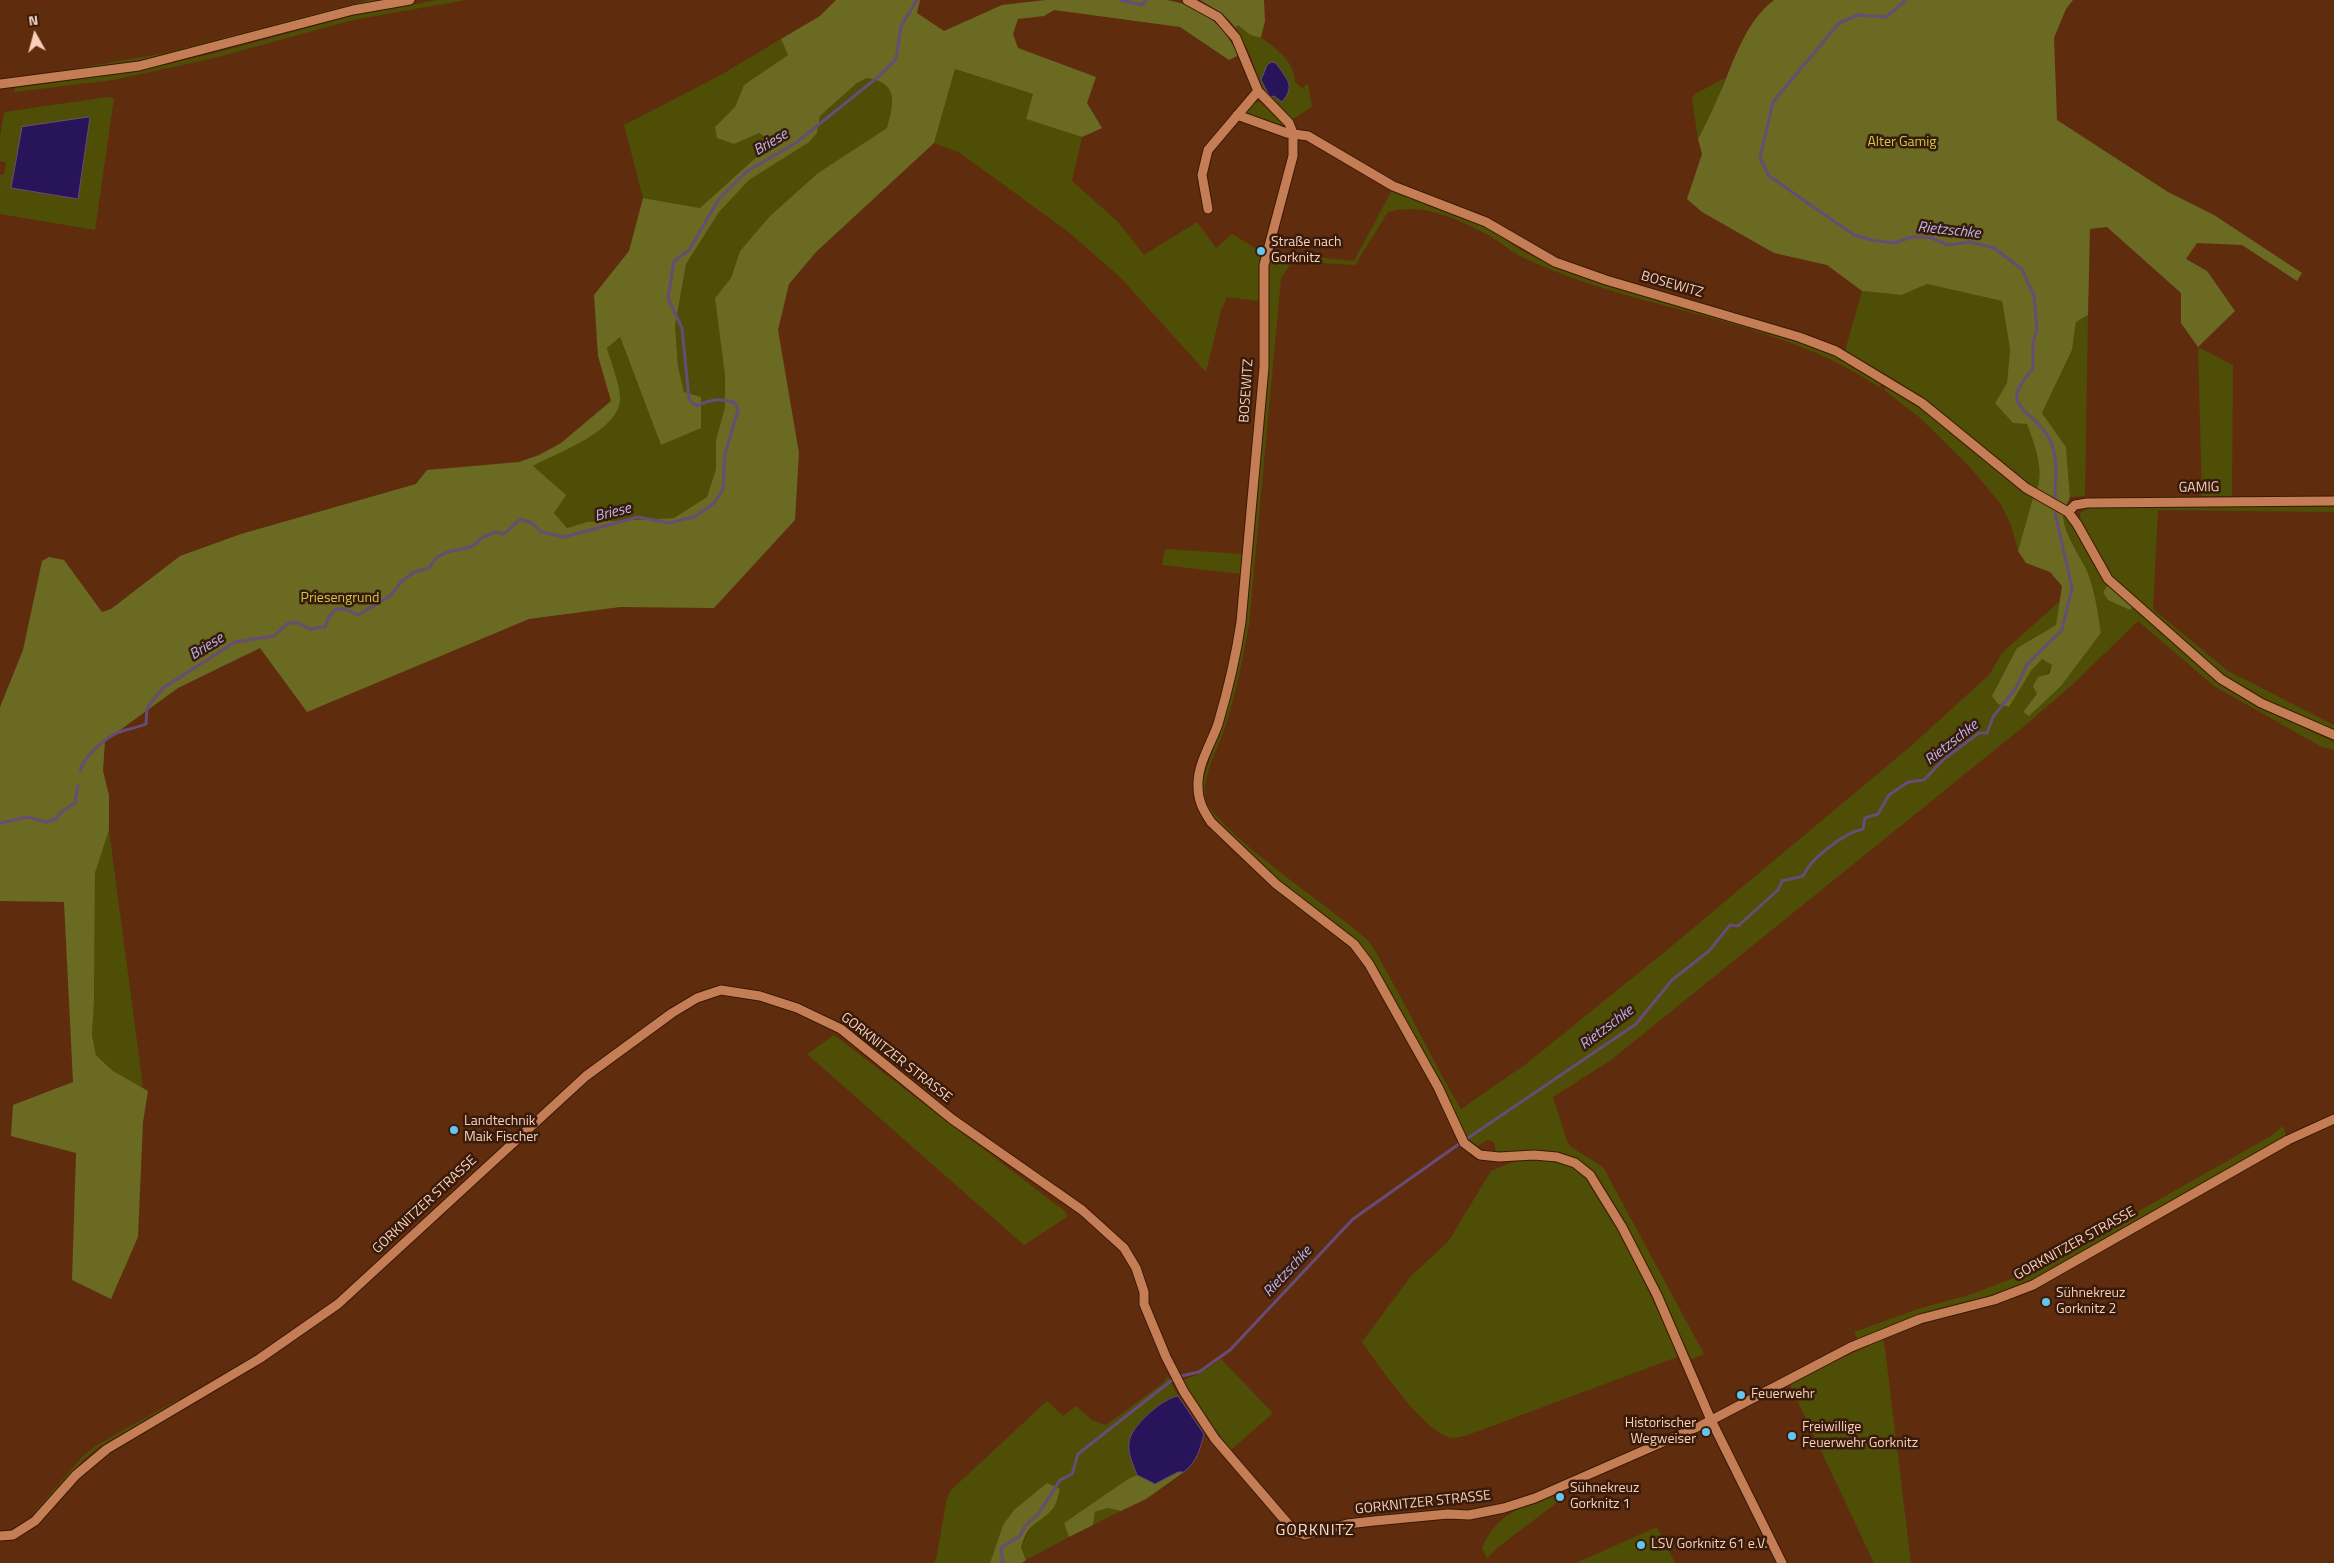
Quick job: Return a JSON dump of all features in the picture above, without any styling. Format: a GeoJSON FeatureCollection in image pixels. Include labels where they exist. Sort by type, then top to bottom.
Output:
{"type":"FeatureCollection","features":[{"type":"Feature","properties":{"kind":"street"},"geometry":{"type":"LineString","coordinates":[[0,84],[139,66],[354,10],[410,0]]}},
{"type":"Feature","properties":{"kind":"street"},"geometry":{"type":"LineString","coordinates":[[1187,0],[1218,17],[1236,38],[1258,91],[1289,123],[1293,133]]}},
{"type":"Feature","properties":{"kind":"street"},"geometry":{"type":"LineString","coordinates":[[1208,209],[1202,175],[1208,150],[1258,91]]}},
{"type":"Feature","properties":{"kind":"street","name":"BOSEWITZ"},"geometry":{"type":"LineString","coordinates":[[1237,115],[1288,133],[1308,136],[1393,186],[1486,222],[1555,262],[1606,280],[1799,337],[1836,351],[1922,403],[2026,488],[2068,512]]}},
{"type":"Feature","properties":{"kind":"street","name":"BOSEWITZ"},"geometry":{"type":"LineString","coordinates":[[1293,133],[1293,156],[1264,265],[1264,368],[1241,622],[1236,655],[1217,724],[1200,771],[1198,799],[1211,822],[1276,884],[1354,944],[1369,964],[1438,1086],[1464,1143],[1480,1155],[1499,1157],[1534,1155],[1557,1157],[1575,1163],[1590,1175],[1622,1227],[1657,1295],[1684,1352],[1711,1420]]}},
{"type":"Feature","properties":{"kind":"street","name":"GAMIG"},"geometry":{"type":"LineString","coordinates":[[2068,512],[2075,505],[2086,503],[2334,501]]}},
{"type":"Feature","properties":{"kind":"street"},"geometry":{"type":"LineString","coordinates":[[2068,512],[2077,524],[2108,579],[2221,679],[2261,703],[2334,735]]}},
{"type":"Feature","properties":{"kind":"street","name":"GORKNITZER STRASSE"},"geometry":{"type":"LineString","coordinates":[[0,1536],[21,1532],[35,1521],[76,1475],[107,1449],[259,1359],[331,1309],[379,1268],[586,1076],[672,1012],[697,998],[721,990],[760,996],[797,1008],[841,1029],[952,1119],[1082,1210],[1124,1248],[1142,1282],[1144,1304],[1177,1378],[1215,1439],[1295,1532],[1305,1535],[1347,1524],[1448,1514],[1469,1515],[1504,1508],[1535,1498],[1631,1458],[1711,1420],[1874,1337],[1920,1319],[1994,1300],[2033,1285],[2288,1140],[2334,1119]]}},
{"type":"Feature","properties":{"kind":"street"},"geometry":{"type":"LineString","coordinates":[[1711,1420],[1782,1563]]}},
{"type":"Feature","properties":{"kind":"shaded area"},"geometry":{"type":"Polygon","coordinates":[[[368,0],[385,0],[165,56],[74,72],[16,79],[165,53],[368,0]]]}},
{"type":"Feature","properties":{"kind":"shaded area"},"geometry":{"type":"Polygon","coordinates":[[[437,0],[466,0],[353,20],[214,58],[113,80],[14,92],[15,88],[138,71],[211,54],[352,16],[437,0]]]}},
{"type":"Feature","properties":{"kind":"shaded area"},"geometry":{"type":"Polygon","coordinates":[[[1238,25],[1246,32],[1261,37],[1284,56],[1292,68],[1295,82],[1302,88],[1308,84],[1312,107],[1293,119],[1269,98],[1263,89],[1247,48],[1236,28],[1238,25]],[[1267,65],[1261,80],[1270,97],[1267,65]]]}},
{"type":"Feature","properties":{"kind":"shaded area"},"geometry":{"type":"Polygon","coordinates":[[[781,39],[788,55],[744,85],[735,107],[715,127],[759,133],[768,139],[762,152],[700,208],[643,198],[624,125],[721,75],[781,39]]]}},
{"type":"Feature","properties":{"kind":"shaded area"},"geometry":{"type":"Polygon","coordinates":[[[1272,62],[1276,63],[1288,82],[1289,91],[1282,102],[1274,96],[1270,97],[1261,80],[1267,65],[1272,62]]]}},
{"type":"Feature","properties":{"kind":"shaded area"},"geometry":{"type":"Polygon","coordinates":[[[955,69],[1033,94],[1026,119],[1082,137],[1072,181],[1118,222],[1144,255],[1197,222],[1216,248],[1232,234],[1260,251],[1259,301],[1227,297],[1221,311],[1206,372],[1120,277],[1066,230],[960,153],[934,143],[955,69]]]}},
{"type":"Feature","properties":{"kind":"shaded area"},"geometry":{"type":"Polygon","coordinates":[[[867,78],[885,85],[892,96],[887,128],[818,173],[770,216],[740,251],[731,278],[715,298],[725,376],[725,407],[716,440],[716,469],[707,497],[674,518],[587,522],[567,528],[554,513],[533,466],[559,451],[620,396],[607,348],[619,336],[661,444],[684,392],[678,366],[675,326],[686,264],[719,212],[749,180],[808,143],[817,132],[820,116],[857,83],[867,78]]]}},
{"type":"Feature","properties":{"kind":"shaded area"},"geometry":{"type":"Polygon","coordinates":[[[1725,78],[1716,103],[1698,139],[1692,99],[1695,94],[1725,78]]]}},
{"type":"Feature","properties":{"kind":"shaded area"},"geometry":{"type":"Polygon","coordinates":[[[108,97],[114,98],[95,230],[0,214],[0,175],[4,175],[6,163],[0,161],[0,137],[4,112],[108,97]]]}},
{"type":"Feature","properties":{"kind":"shaded area"},"geometry":{"type":"Polygon","coordinates":[[[1260,102],[1283,124],[1282,126],[1247,115],[1246,110],[1252,103],[1260,102]]]}},
{"type":"Feature","properties":{"kind":"shaded area"},"geometry":{"type":"Polygon","coordinates":[[[90,117],[78,199],[11,188],[22,127],[90,117]]]}},
{"type":"Feature","properties":{"kind":"shaded area"},"geometry":{"type":"Polygon","coordinates":[[[1392,190],[1485,226],[1522,251],[1553,266],[1833,354],[1883,383],[1879,387],[1838,363],[1794,344],[1564,275],[1520,256],[1492,237],[1465,223],[1427,211],[1401,209],[1388,212],[1355,265],[1303,262],[1290,265],[1281,278],[1249,624],[1236,689],[1225,727],[1206,779],[1205,796],[1212,810],[1227,828],[1369,942],[1461,1109],[1526,1064],[1667,950],[1911,746],[1989,675],[2002,653],[2060,601],[2056,625],[2017,648],[2009,707],[2031,671],[2041,659],[2052,665],[2037,694],[2023,712],[2029,715],[2061,686],[2101,633],[2090,578],[2066,529],[2063,514],[2076,530],[2108,585],[2103,592],[2130,610],[2133,607],[2218,683],[2259,706],[2334,742],[2334,750],[2320,746],[2214,686],[2138,621],[2072,685],[2028,723],[1611,1060],[1553,1097],[1567,1141],[1571,1147],[1603,1167],[1704,1354],[1690,1360],[1659,1289],[1626,1225],[1593,1172],[1577,1160],[1496,1152],[1494,1142],[1488,1140],[1475,1147],[1470,1143],[1443,1088],[1373,961],[1358,943],[1279,882],[1206,809],[1201,785],[1221,727],[1240,657],[1245,625],[1266,285],[1270,253],[1354,261],[1392,190]]]}},
{"type":"Feature","properties":{"kind":"shaded area"},"geometry":{"type":"Polygon","coordinates":[[[1927,284],[2002,301],[2010,349],[2007,383],[1995,403],[2022,419],[2032,432],[2037,448],[2040,475],[2037,490],[1924,400],[1899,382],[1845,351],[1862,291],[1902,295],[1927,284]]]}},
{"type":"Feature","properties":{"kind":"shaded area"},"geometry":{"type":"Polygon","coordinates":[[[2088,315],[2085,496],[2070,497],[2066,447],[2042,413],[2072,350],[2076,322],[2088,315]]]}},
{"type":"Feature","properties":{"kind":"shaded area"},"geometry":{"type":"Polygon","coordinates":[[[2198,347],[2233,365],[2232,496],[2202,496],[2198,347]]]}},
{"type":"Feature","properties":{"kind":"shaded area"},"geometry":{"type":"Polygon","coordinates":[[[1888,386],[1918,405],[2033,498],[2018,551],[2011,525],[2000,503],[1969,466],[1919,417],[1884,390],[1888,386]]]}},
{"type":"Feature","properties":{"kind":"shaded area"},"geometry":{"type":"Polygon","coordinates":[[[2091,507],[2334,507],[2334,512],[2158,510],[2153,609],[2228,671],[2334,725],[2334,730],[2263,700],[2221,674],[2112,577],[2081,523],[2080,513],[2091,507]]]}},
{"type":"Feature","properties":{"kind":"shaded area"},"geometry":{"type":"Polygon","coordinates":[[[1165,549],[1243,554],[1241,574],[1162,565],[1165,549]]]}},
{"type":"Feature","properties":{"kind":"shaded area"},"geometry":{"type":"Polygon","coordinates":[[[109,830],[143,1087],[131,1083],[113,1071],[96,1054],[92,1035],[95,873],[109,830]]]}},
{"type":"Feature","properties":{"kind":"shaded area"},"geometry":{"type":"Polygon","coordinates":[[[834,1035],[1066,1212],[1067,1217],[1024,1245],[807,1054],[834,1035]]]}},
{"type":"Feature","properties":{"kind":"shaded area"},"geometry":{"type":"Polygon","coordinates":[[[2283,1126],[2286,1135],[2030,1281],[1991,1296],[1918,1315],[1858,1340],[1854,1332],[1921,1308],[1969,1295],[2035,1270],[2271,1136],[2283,1126]]]}},
{"type":"Feature","properties":{"kind":"shaded area"},"geometry":{"type":"Polygon","coordinates":[[[1530,1159],[1555,1160],[1573,1167],[1587,1178],[1619,1230],[1680,1356],[1465,1436],[1453,1438],[1442,1434],[1429,1425],[1416,1412],[1403,1398],[1362,1342],[1411,1276],[1448,1242],[1491,1171],[1510,1163],[1530,1159]]]}},
{"type":"Feature","properties":{"kind":"shaded area"},"geometry":{"type":"Polygon","coordinates":[[[1883,1339],[1911,1563],[1874,1563],[1790,1385],[1883,1339]]]}},
{"type":"Feature","properties":{"kind":"shaded area"},"geometry":{"type":"Polygon","coordinates":[[[1221,1359],[1273,1413],[1231,1450],[1204,1415],[1183,1380],[1199,1374],[1221,1359]]]}},
{"type":"Feature","properties":{"kind":"shaded area"},"geometry":{"type":"Polygon","coordinates":[[[1168,1376],[1178,1396],[1170,1397],[1129,1454],[1137,1475],[1128,1479],[1064,1523],[1069,1537],[1026,1560],[1021,1547],[1033,1523],[1053,1510],[1060,1489],[1047,1483],[1003,1525],[990,1563],[934,1563],[947,1498],[951,1490],[1047,1401],[1063,1416],[1076,1406],[1092,1420],[1106,1425],[1162,1384],[1168,1376]]]}},
{"type":"Feature","properties":{"kind":"shaded area"},"geometry":{"type":"Polygon","coordinates":[[[1178,1396],[1204,1434],[1203,1440],[1195,1459],[1184,1472],[1178,1472],[1155,1484],[1137,1475],[1129,1453],[1130,1438],[1138,1425],[1150,1412],[1165,1401],[1178,1396]]]}},
{"type":"Feature","properties":{"kind":"shaded area"},"geometry":{"type":"Polygon","coordinates":[[[179,1399],[180,1401],[99,1447],[84,1459],[39,1511],[33,1514],[83,1456],[97,1445],[179,1399]]]}},
{"type":"Feature","properties":{"kind":"shaded area"},"geometry":{"type":"Polygon","coordinates":[[[1557,1494],[1559,1501],[1497,1548],[1487,1558],[1482,1548],[1495,1526],[1512,1512],[1557,1494]]]}},
{"type":"Feature","properties":{"kind":"shaded area"},"geometry":{"type":"Polygon","coordinates":[[[1108,1508],[1121,1511],[1093,1525],[1095,1512],[1108,1508]]]}},
{"type":"Feature","properties":{"kind":"shaded area","name":"LSV Gorknitz 61 e.V."},"geometry":{"type":"Polygon","coordinates":[[[1657,1527],[1675,1563],[1576,1563],[1657,1527]]]}},
{"type":"Feature","properties":{"kind":"green space","name":"Priesengrund"},"geometry":{"type":"Polygon","coordinates":[[[836,0],[920,0],[917,13],[944,31],[1002,5],[1046,0],[1167,0],[1189,5],[1203,11],[1224,31],[1239,55],[1229,60],[1180,27],[1054,10],[1044,16],[1018,19],[1013,34],[1018,48],[1096,77],[1087,103],[1102,128],[1082,137],[1026,119],[1033,94],[955,69],[934,143],[816,252],[789,284],[778,330],[799,453],[795,520],[714,608],[620,607],[529,619],[307,712],[260,648],[178,688],[105,741],[103,771],[109,795],[109,830],[95,873],[92,1035],[96,1055],[113,1071],[148,1091],[143,1122],[138,1237],[111,1299],[72,1280],[76,1153],[11,1136],[13,1105],[73,1082],[64,902],[0,901],[0,707],[23,650],[42,561],[49,557],[64,560],[102,612],[111,609],[180,556],[241,534],[416,484],[427,470],[519,462],[539,455],[561,443],[611,401],[598,356],[594,295],[629,251],[643,198],[700,208],[762,152],[768,139],[759,133],[734,144],[717,138],[715,127],[735,107],[744,85],[788,55],[781,39],[820,16],[836,0]],[[867,78],[857,83],[820,116],[817,133],[808,143],[749,180],[719,212],[686,264],[675,326],[678,366],[684,392],[701,397],[701,428],[661,445],[620,337],[607,348],[617,378],[620,397],[618,409],[611,420],[587,439],[533,466],[566,495],[554,513],[567,528],[587,522],[674,518],[707,497],[716,469],[716,440],[725,407],[725,376],[715,298],[731,278],[740,251],[770,216],[818,173],[887,128],[892,96],[885,85],[867,78]]]}},
{"type":"Feature","properties":{"kind":"green space"},"geometry":{"type":"Polygon","coordinates":[[[1200,0],[1264,0],[1265,21],[1261,37],[1246,32],[1238,25],[1236,28],[1223,14],[1200,0]]]}},
{"type":"Feature","properties":{"kind":"green space","name":"Alter Gamig"},"geometry":{"type":"Polygon","coordinates":[[[1774,0],[2073,0],[2066,9],[2054,38],[2057,120],[2168,192],[2214,215],[2302,273],[2297,281],[2242,245],[2197,243],[2186,259],[2207,271],[2235,311],[2198,347],[2181,323],[2181,293],[2107,227],[2090,229],[2088,315],[2076,322],[2072,350],[2042,413],[2066,447],[2070,497],[2067,505],[2062,506],[2037,490],[2040,474],[2039,465],[2036,449],[2027,424],[2013,423],[1995,403],[2007,383],[2010,349],[2002,301],[1927,284],[1902,295],[1862,291],[1827,265],[1774,253],[1702,212],[1687,199],[1702,154],[1698,139],[1746,34],[1763,10],[1774,0]]]}},
{"type":"Feature","properties":{"kind":"green space"},"geometry":{"type":"Polygon","coordinates":[[[2033,498],[2063,514],[2066,529],[2090,579],[2101,633],[2061,686],[2029,716],[2023,712],[2037,694],[2033,686],[2038,677],[2049,674],[2052,665],[2042,659],[2031,671],[2009,707],[1998,704],[1992,696],[2017,648],[2056,625],[2062,586],[2050,572],[2026,563],[2018,551],[2033,498]]]}},
{"type":"Feature","properties":{"kind":"green space"},"geometry":{"type":"Polygon","coordinates":[[[2108,585],[2133,607],[2130,610],[2108,600],[2103,592],[2108,585]]]}},
{"type":"Feature","properties":{"kind":"green space"},"geometry":{"type":"Polygon","coordinates":[[[1178,1472],[1184,1472],[1146,1499],[1121,1511],[1108,1508],[1095,1512],[1093,1525],[1069,1537],[1064,1523],[1128,1479],[1137,1475],[1155,1484],[1178,1472]]]}},
{"type":"Feature","properties":{"kind":"green space"},"geometry":{"type":"Polygon","coordinates":[[[1047,1483],[1060,1489],[1056,1504],[1027,1533],[1021,1547],[1026,1560],[1022,1563],[990,1563],[1003,1525],[1014,1510],[1047,1483]]]}},
{"type":"Feature","properties":{"kind":"waterway","name":"Briese"},"geometry":{"type":"LineString","coordinates":[[80,771],[89,755],[105,741],[118,733],[146,724],[147,708],[163,688],[235,642],[274,636],[288,623],[298,623],[310,629],[325,627],[329,617],[336,609],[345,609],[358,615],[390,596],[403,580],[414,572],[429,568],[436,558],[447,552],[471,547],[483,537],[495,532],[504,534],[520,519],[532,523],[541,532],[564,537],[638,517],[669,523],[694,517],[713,504],[723,490],[725,454],[738,410],[735,403],[730,401],[715,400],[696,406],[689,399],[682,328],[668,298],[674,261],[689,250],[719,199],[746,172],[797,142],[878,77],[896,59],[901,26],[917,0]]}},
{"type":"Feature","properties":{"kind":"waterway","name":"Briese"},"geometry":{"type":"LineString","coordinates":[[1120,0],[1142,5],[1146,0]]}},
{"type":"Feature","properties":{"kind":"waterway","name":"Rietzschke"},"geometry":{"type":"LineString","coordinates":[[1906,0],[1886,17],[1858,15],[1839,23],[1773,102],[1760,158],[1769,176],[1854,235],[1894,243],[1912,237],[1929,237],[1948,245],[1970,242],[1994,248],[2022,269],[2034,296],[2037,330],[2033,342],[2033,369],[2022,382],[2017,392],[2017,400],[2020,406],[2042,427],[2052,445],[2056,468],[2055,499]]}},
{"type":"Feature","properties":{"kind":"waterway","name":"Rietzschke"},"geometry":{"type":"LineString","coordinates":[[1468,1138],[1636,1024],[1672,980],[1709,951],[1730,925],[1738,926],[1778,890],[1782,881],[1803,876],[1820,854],[1855,831],[1863,829],[1865,818],[1878,814],[1889,795],[1908,782],[1924,780],[1944,759],[1979,733],[1987,733],[1993,717],[2016,688],[2027,664],[2062,630],[2072,588],[2055,513]]}},
{"type":"Feature","properties":{"kind":"waterway","name":"Briese"},"geometry":{"type":"LineString","coordinates":[[0,823],[28,817],[46,822],[56,819],[62,811],[75,803],[78,786]]}},
{"type":"Feature","properties":{"kind":"waterway","name":"Rietzschke"},"geometry":{"type":"LineString","coordinates":[[1181,1376],[1199,1372],[1230,1350],[1353,1219],[1459,1144]]}},
{"type":"Feature","properties":{"kind":"waterway","name":"Rietzschke"},"geometry":{"type":"LineString","coordinates":[[1001,1563],[1003,1563],[1001,1548],[1020,1536],[1025,1526],[1039,1513],[1060,1480],[1072,1474],[1078,1454],[1172,1380]]}},
{"type":"Feature","properties":{"kind":"place","name":"Straße nach Gorknitz"},"geometry":{"type":"Point","coordinates":[1261,251]}},
{"type":"Feature","properties":{"kind":"place","name":"Landtechnik Maik Fischer"},"geometry":{"type":"Point","coordinates":[454,1130]}},
{"type":"Feature","properties":{"kind":"place","name":"Sühnekreuz Gorknitz 2"},"geometry":{"type":"Point","coordinates":[2046,1302]}},
{"type":"Feature","properties":{"kind":"place","name":"Feuerwehr"},"geometry":{"type":"Point","coordinates":[1741,1395]}},
{"type":"Feature","properties":{"kind":"place","name":"Historischer Wegweiser"},"geometry":{"type":"Point","coordinates":[1706,1432]}},
{"type":"Feature","properties":{"kind":"place","name":"Freiwillige Feuerwehr Gorknitz"},"geometry":{"type":"Point","coordinates":[1792,1436]}},
{"type":"Feature","properties":{"kind":"place","name":"Sühnekreuz Gorknitz 1"},"geometry":{"type":"Point","coordinates":[1560,1497]}},
{"type":"Feature","properties":{"kind":"place","name":"LSV Gorknitz 61 e.V."},"geometry":{"type":"Point","coordinates":[1641,1545]}},
{"type":"Feature","properties":{"kind":"district","name":"GORKNITZ"},"geometry":{"type":"Point","coordinates":[1315,1531]}}]}
